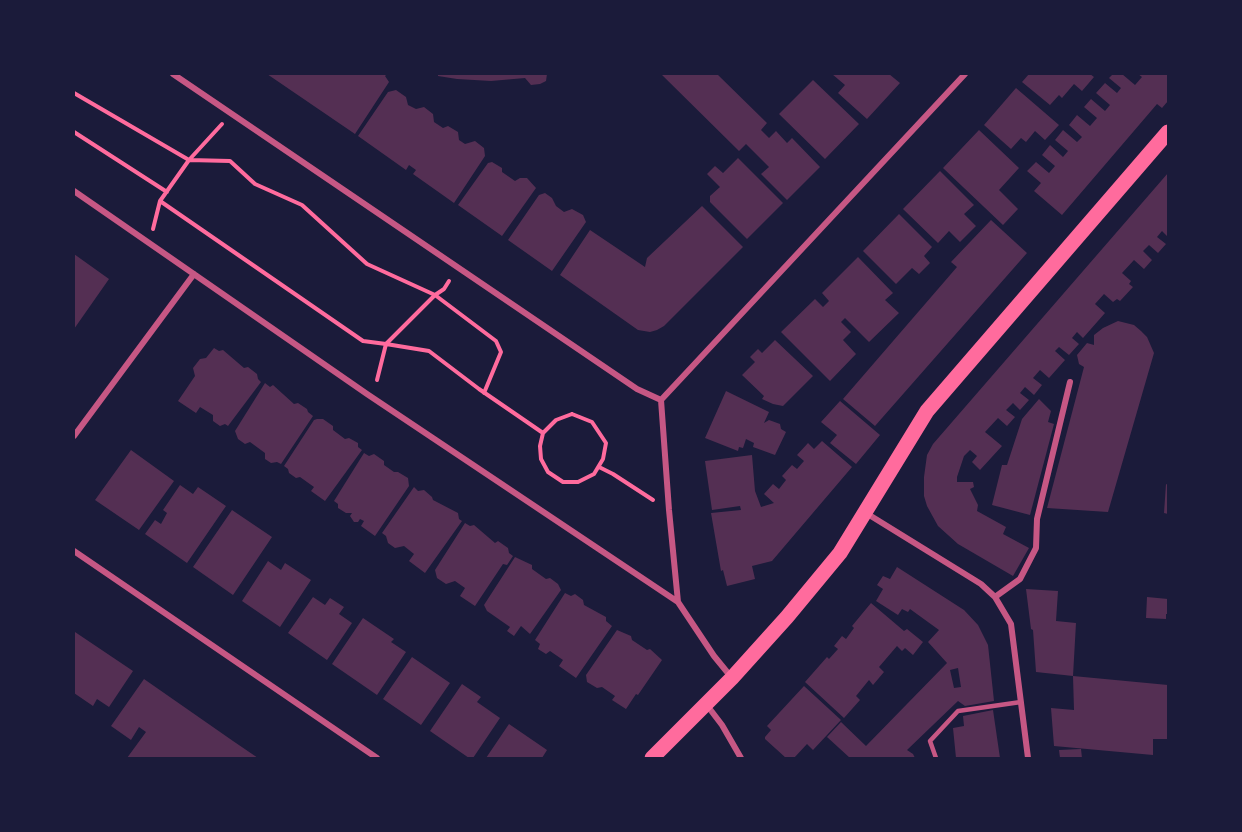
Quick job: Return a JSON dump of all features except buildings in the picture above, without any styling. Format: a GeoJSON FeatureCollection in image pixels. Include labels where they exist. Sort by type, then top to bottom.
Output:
{"type":"FeatureCollection","features":[{"type":"Feature","properties":{"kind":"main road"},"geometry":{"type":"LineString","coordinates":[[652,759],[732,678],[840,553],[927,411],[1168,132]]}},
{"type":"Feature","properties":{"kind":"street"},"geometry":{"type":"LineString","coordinates":[[173,74],[637,389],[661,400]]}},
{"type":"Feature","properties":{"kind":"street"},"geometry":{"type":"LineString","coordinates":[[678,602],[661,400],[965,74]]}},
{"type":"Feature","properties":{"kind":"street"},"geometry":{"type":"LineString","coordinates":[[74,191],[367,394],[678,602],[714,656],[732,678]]}},
{"type":"Feature","properties":{"kind":"street"},"geometry":{"type":"LineString","coordinates":[[74,436],[194,274]]}},
{"type":"Feature","properties":{"kind":"street"},"geometry":{"type":"LineString","coordinates":[[995,597],[1020,579],[1036,548],[1037,519],[1070,382]]}},
{"type":"Feature","properties":{"kind":"street"},"geometry":{"type":"LineString","coordinates":[[866,513],[981,584],[995,597],[1011,624],[1028,759]]}},
{"type":"Feature","properties":{"kind":"street"},"geometry":{"type":"LineString","coordinates":[[74,551],[377,759]]}},
{"type":"Feature","properties":{"kind":"street"},"geometry":{"type":"LineString","coordinates":[[706,704],[722,724],[741,759]]}},
{"type":"Feature","properties":{"kind":"lane"},"geometry":{"type":"LineString","coordinates":[[936,759],[930,741],[958,711],[1021,702]]}},
{"type":"Feature","properties":{"kind":"path"},"geometry":{"type":"LineString","coordinates":[[74,93],[189,160],[230,161],[255,184],[302,205],[367,264],[435,295],[496,340],[501,352],[484,393]]}},
{"type":"Feature","properties":{"kind":"path"},"geometry":{"type":"LineString","coordinates":[[154,226],[160,201],[189,160],[218,130]]}},
{"type":"Feature","properties":{"kind":"path"},"geometry":{"type":"LineString","coordinates":[[74,132],[167,192]]}},
{"type":"Feature","properties":{"kind":"path"},"geometry":{"type":"LineString","coordinates":[[160,201],[363,341],[429,351],[484,393],[543,433]]}},
{"type":"Feature","properties":{"kind":"path"},"geometry":{"type":"LineString","coordinates":[[377,379],[386,344],[435,295],[444,289]]}},
{"type":"Feature","properties":{"kind":"path"},"geometry":{"type":"LineString","coordinates":[[572,414],[592,422],[606,443],[599,467],[594,474],[578,482],[563,482],[548,472],[541,459],[540,446],[543,433],[556,420],[572,414]]}},
{"type":"Feature","properties":{"kind":"path"},"geometry":{"type":"LineString","coordinates":[[599,467],[669,510]]}}]}
